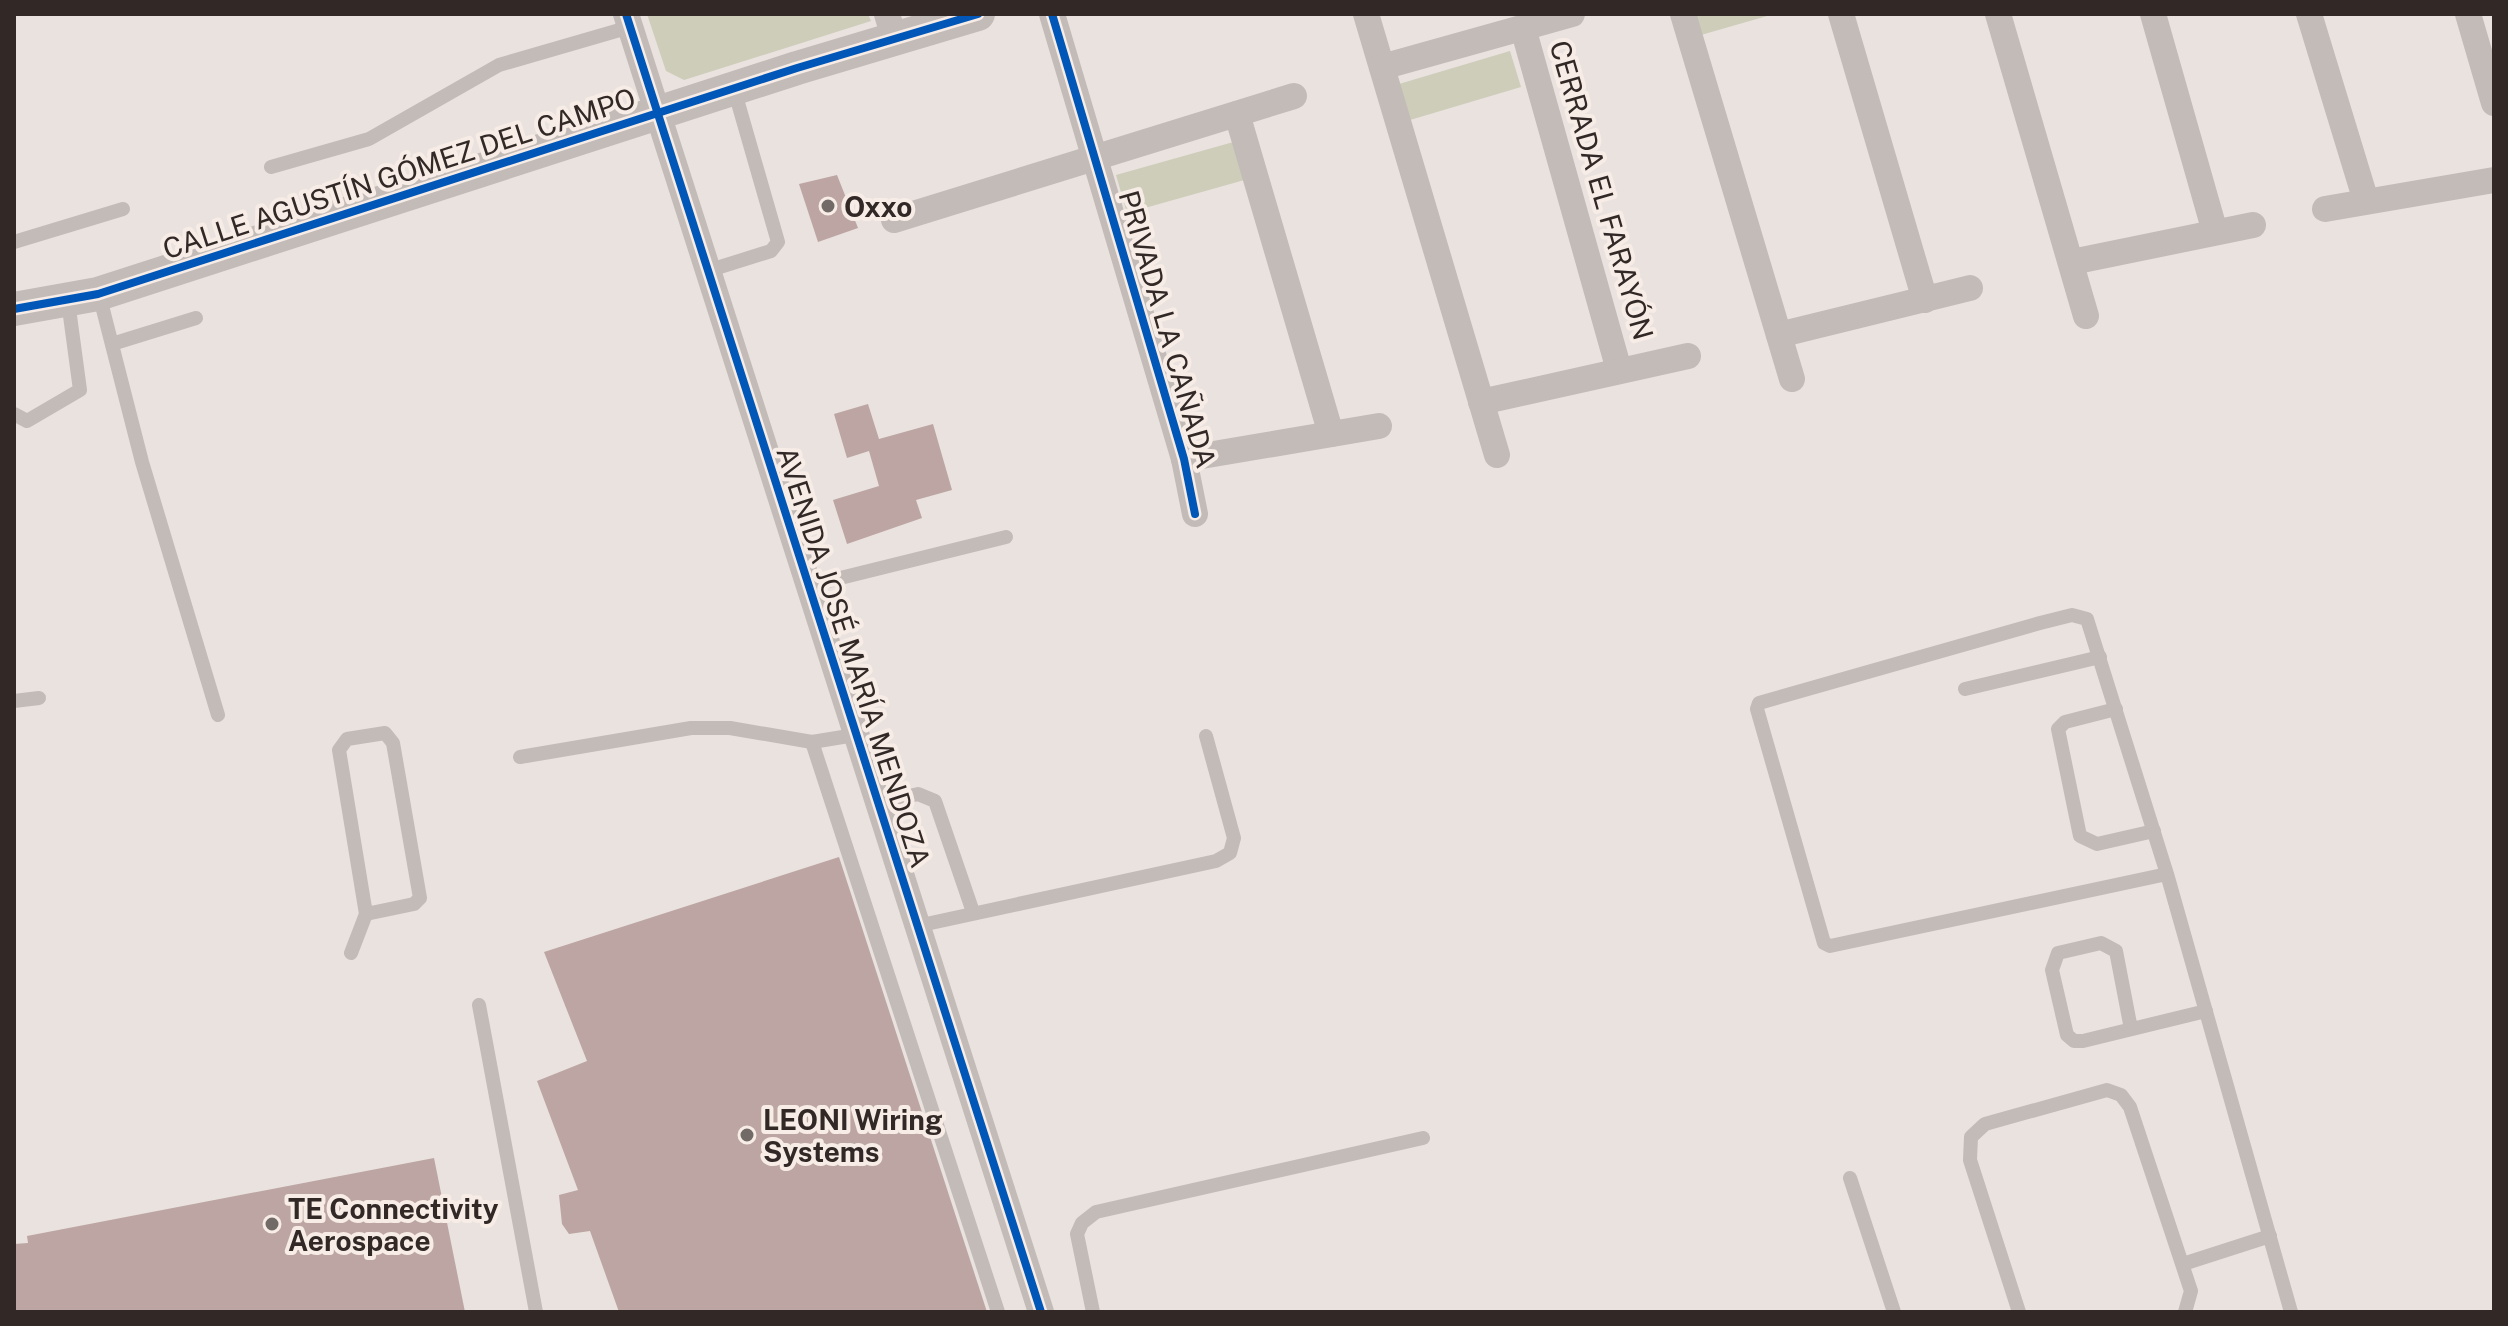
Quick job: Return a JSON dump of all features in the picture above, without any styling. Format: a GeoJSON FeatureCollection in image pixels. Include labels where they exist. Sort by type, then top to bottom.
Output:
{"type":"FeatureCollection","features":[{"type":"Feature","properties":{"kind":"street","name":"CALLE AGUSTÍN GÓMEZ DEL CAMPO"},"geometry":{"type":"LineString","coordinates":[[14,309],[83,297],[657,114],[734,88],[891,27],[978,14]]}},
{"type":"Feature","properties":{"kind":"street","name":"PRIVADA LA CAÑADA"},"geometry":{"type":"LineString","coordinates":[[1052,14],[1184,459],[1195,514]]}},
{"type":"Feature","properties":{"kind":"street"},"geometry":{"type":"LineString","coordinates":[[1366,14],[1497,455]]}},
{"type":"Feature","properties":{"kind":"street","name":"CERRADA EL FARAYÓN"},"geometry":{"type":"LineString","coordinates":[[1382,67],[1572,14]]}},
{"type":"Feature","properties":{"kind":"street"},"geometry":{"type":"LineString","coordinates":[[1683,14],[1792,379]]}},
{"type":"Feature","properties":{"kind":"street"},"geometry":{"type":"LineString","coordinates":[[1841,14],[1925,300]]}},
{"type":"Feature","properties":{"kind":"street"},"geometry":{"type":"LineString","coordinates":[[1998,14],[2086,316]]}},
{"type":"Feature","properties":{"kind":"street"},"geometry":{"type":"LineString","coordinates":[[2153,14],[2215,232]]}},
{"type":"Feature","properties":{"kind":"street"},"geometry":{"type":"LineString","coordinates":[[2309,14],[2366,201]]}},
{"type":"Feature","properties":{"kind":"street"},"geometry":{"type":"LineString","coordinates":[[2468,14],[2494,103]]}},
{"type":"Feature","properties":{"kind":"street","name":"AVENIDA JOSÉ MARÍA MENDOZA"},"geometry":{"type":"LineString","coordinates":[[628,21],[1041,1312]]}},
{"type":"Feature","properties":{"kind":"street","name":"CERRADA EL FARAYÓN"},"geometry":{"type":"LineString","coordinates":[[1523,28],[1619,370]]}},
{"type":"Feature","properties":{"kind":"street"},"geometry":{"type":"LineString","coordinates":[[894,220],[1294,96]]}},
{"type":"Feature","properties":{"kind":"street"},"geometry":{"type":"LineString","coordinates":[[1237,114],[1331,434]]}},
{"type":"Feature","properties":{"kind":"street"},"geometry":{"type":"LineString","coordinates":[[2325,209],[2494,180]]}},
{"type":"Feature","properties":{"kind":"street"},"geometry":{"type":"LineString","coordinates":[[2072,262],[2253,225]]}},
{"type":"Feature","properties":{"kind":"street"},"geometry":{"type":"LineString","coordinates":[[1779,335],[1970,288]]}},
{"type":"Feature","properties":{"kind":"street","name":"CERRADA EL FARAYÓN"},"geometry":{"type":"LineString","coordinates":[[1481,402],[1688,356]]}},
{"type":"Feature","properties":{"kind":"street","name":"PRIVADA LA CAÑADA"},"geometry":{"type":"LineString","coordinates":[[1184,459],[1379,426]]}},
{"type":"Feature","properties":{"kind":"lane"},"geometry":{"type":"LineString","coordinates":[[271,167],[369,139],[499,65],[628,21]]}},
{"type":"Feature","properties":{"kind":"lane"},"geometry":{"type":"LineString","coordinates":[[707,271],[771,251],[778,242],[734,88]]}},
{"type":"Feature","properties":{"kind":"lane"},"geometry":{"type":"LineString","coordinates":[[14,242],[123,209]]}},
{"type":"Feature","properties":{"kind":"lane"},"geometry":{"type":"LineString","coordinates":[[83,297],[112,344],[142,462],[218,715]]}},
{"type":"Feature","properties":{"kind":"lane"},"geometry":{"type":"LineString","coordinates":[[14,414],[27,421],[80,390],[83,297]]}},
{"type":"Feature","properties":{"kind":"lane"},"geometry":{"type":"LineString","coordinates":[[112,344],[196,318]]}},
{"type":"Feature","properties":{"kind":"lane"},"geometry":{"type":"LineString","coordinates":[[808,586],[1006,537]]}},
{"type":"Feature","properties":{"kind":"lane"},"geometry":{"type":"LineString","coordinates":[[2167,874],[1830,946],[1820,938],[1757,709],[1759,703],[2072,615],[2087,619],[2167,874],[2291,1312]]}},
{"type":"Feature","properties":{"kind":"lane"},"geometry":{"type":"LineString","coordinates":[[1965,689],[2100,657]]}},
{"type":"Feature","properties":{"kind":"lane"},"geometry":{"type":"LineString","coordinates":[[14,701],[39,698]]}},
{"type":"Feature","properties":{"kind":"lane"},"geometry":{"type":"LineString","coordinates":[[2116,709],[2065,722],[2058,729],[2080,836],[2097,844],[2154,831]]}},
{"type":"Feature","properties":{"kind":"lane"},"geometry":{"type":"LineString","coordinates":[[520,757],[691,728],[730,728],[812,742],[855,735]]}},
{"type":"Feature","properties":{"kind":"lane"},"geometry":{"type":"LineString","coordinates":[[351,953],[366,914],[339,750],[347,739],[385,733],[393,743],[420,898],[414,904],[366,914]]}},
{"type":"Feature","properties":{"kind":"lane"},"geometry":{"type":"LineString","coordinates":[[917,926],[1216,861],[1230,853],[1234,838],[1206,736]]}},
{"type":"Feature","properties":{"kind":"lane"},"geometry":{"type":"LineString","coordinates":[[812,742],[998,1312]]}},
{"type":"Feature","properties":{"kind":"lane"},"geometry":{"type":"LineString","coordinates":[[878,803],[918,794],[935,801],[973,912]]}},
{"type":"Feature","properties":{"kind":"lane"},"geometry":{"type":"LineString","coordinates":[[2131,1029],[2116,951],[2101,943],[2058,953],[2052,970],[2067,1035],[2074,1041],[2083,1041],[2206,1011]]}},
{"type":"Feature","properties":{"kind":"lane"},"geometry":{"type":"LineString","coordinates":[[479,1005],[536,1312]]}},
{"type":"Feature","properties":{"kind":"lane"},"geometry":{"type":"LineString","coordinates":[[2019,1312],[1970,1160],[1971,1137],[1985,1124],[2107,1090],[2121,1095],[2130,1107],[2191,1291],[2185,1312]]}},
{"type":"Feature","properties":{"kind":"lane"},"geometry":{"type":"LineString","coordinates":[[1093,1312],[1077,1234],[1082,1223],[1096,1212],[1423,1138]]}},
{"type":"Feature","properties":{"kind":"lane"},"geometry":{"type":"LineString","coordinates":[[1850,1178],[1894,1312]]}},
{"type":"Feature","properties":{"kind":"lane"},"geometry":{"type":"LineString","coordinates":[[2183,1264],[2270,1236]]}},
{"type":"Feature","properties":{"kind":"green space"},"geometry":{"type":"Polygon","coordinates":[[[647,14],[868,14],[871,21],[684,80],[666,71],[647,14]]]}},
{"type":"Feature","properties":{"kind":"green space"},"geometry":{"type":"Polygon","coordinates":[[[1695,14],[1774,14],[1701,35],[1695,14]]]}},
{"type":"Feature","properties":{"kind":"green space"},"geometry":{"type":"Polygon","coordinates":[[[1510,51],[1521,87],[1410,120],[1399,84],[1510,51]]]}},
{"type":"Feature","properties":{"kind":"green space"},"geometry":{"type":"Polygon","coordinates":[[[1237,141],[1248,179],[1127,213],[1116,175],[1237,141]]]}},
{"type":"Feature","properties":{"kind":"building","name":"Oxxo"},"geometry":{"type":"Polygon","coordinates":[[[837,175],[858,228],[818,242],[799,184],[837,175]]]}},
{"type":"Feature","properties":{"kind":"building"},"geometry":{"type":"Polygon","coordinates":[[[868,404],[879,439],[933,424],[952,490],[916,500],[922,518],[847,544],[833,500],[879,486],[869,451],[847,458],[834,414],[868,404]]]}},
{"type":"Feature","properties":{"kind":"building","name":"LEONI Wiring Systems"},"geometry":{"type":"Polygon","coordinates":[[[839,857],[987,1312],[619,1312],[590,1231],[569,1234],[562,1224],[559,1195],[578,1190],[537,1081],[587,1061],[544,952],[839,857]]]}},
{"type":"Feature","properties":{"kind":"building","name":"TE Connectivity Aerospace"},"geometry":{"type":"Polygon","coordinates":[[[434,1158],[465,1312],[14,1312],[14,1244],[28,1243],[27,1236],[434,1158]]]}},
{"type":"Feature","properties":{"kind":"cycle path"},"geometry":{"type":"LineString","coordinates":[[626,14],[1041,1312]]}},
{"type":"Feature","properties":{"kind":"cycle path"},"geometry":{"type":"LineString","coordinates":[[14,309],[98,294],[797,68],[978,14]]}},
{"type":"Feature","properties":{"kind":"cycle path"},"geometry":{"type":"LineString","coordinates":[[1052,14],[1184,459],[1195,514]]}},
{"type":"Feature","properties":{"kind":"place","name":"Oxxo"},"geometry":{"type":"Point","coordinates":[828,206]}},
{"type":"Feature","properties":{"kind":"place","name":"LEONI Wiring Systems"},"geometry":{"type":"Point","coordinates":[747,1135]}},
{"type":"Feature","properties":{"kind":"place","name":"TE Connectivity Aerospace"},"geometry":{"type":"Point","coordinates":[272,1224]}}]}
